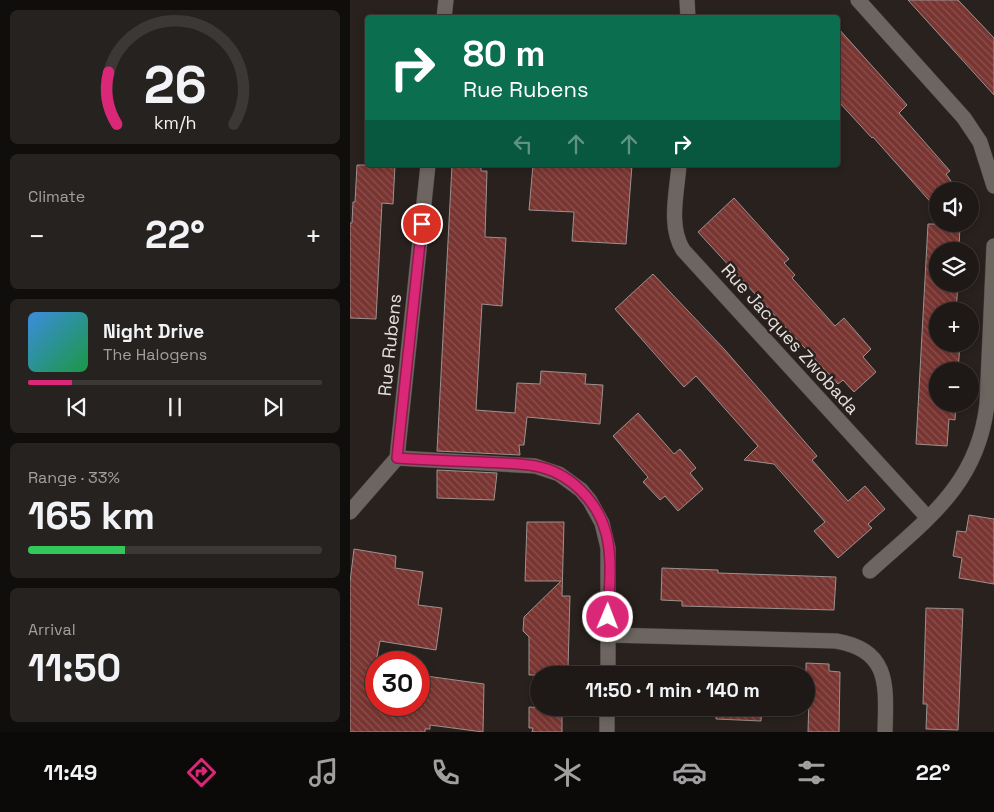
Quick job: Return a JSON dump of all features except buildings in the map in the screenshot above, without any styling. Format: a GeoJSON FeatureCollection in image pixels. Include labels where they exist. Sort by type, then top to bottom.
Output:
{"type":"FeatureCollection","features":[{"type":"Feature","properties":{"kind":"street"},"geometry":{"type":"LineString","coordinates":[[444,15],[446,0]]}},
{"type":"Feature","properties":{"kind":"street"},"geometry":{"type":"LineString","coordinates":[[687,0],[688,15]]}},
{"type":"Feature","properties":{"kind":"street"},"geometry":{"type":"LineString","coordinates":[[858,0],[964,118],[980,142],[994,186]]}},
{"type":"Feature","properties":{"kind":"street","name":"Rue Rubens"},"geometry":{"type":"LineString","coordinates":[[397,458],[428,167]]}},
{"type":"Feature","properties":{"kind":"street","name":"Rue Jacques Zwobada"},"geometry":{"type":"LineString","coordinates":[[679,167],[675,219],[678,242],[683,250],[928,518]]}},
{"type":"Feature","properties":{"kind":"street"},"geometry":{"type":"LineString","coordinates":[[870,571],[928,518],[955,488],[972,461],[990,405],[994,246]]}},
{"type":"Feature","properties":{"kind":"street"},"geometry":{"type":"LineString","coordinates":[[350,512],[397,458],[535,466],[559,474],[572,482],[590,500],[606,535],[609,562],[608,666]]}},
{"type":"Feature","properties":{"kind":"street"},"geometry":{"type":"LineString","coordinates":[[608,636],[836,641],[852,643],[867,651],[876,662],[884,678],[886,695],[885,732]]}},
{"type":"Feature","properties":{"kind":"street"},"geometry":{"type":"LineString","coordinates":[[607,716],[607,732]]}},
{"type":"Feature","properties":{"kind":"route"},"geometry":{"type":"LineString","coordinates":[[422,224],[397,458],[535,466],[559,474],[572,482],[590,500],[606,535],[609,562],[608,617]]}}]}
